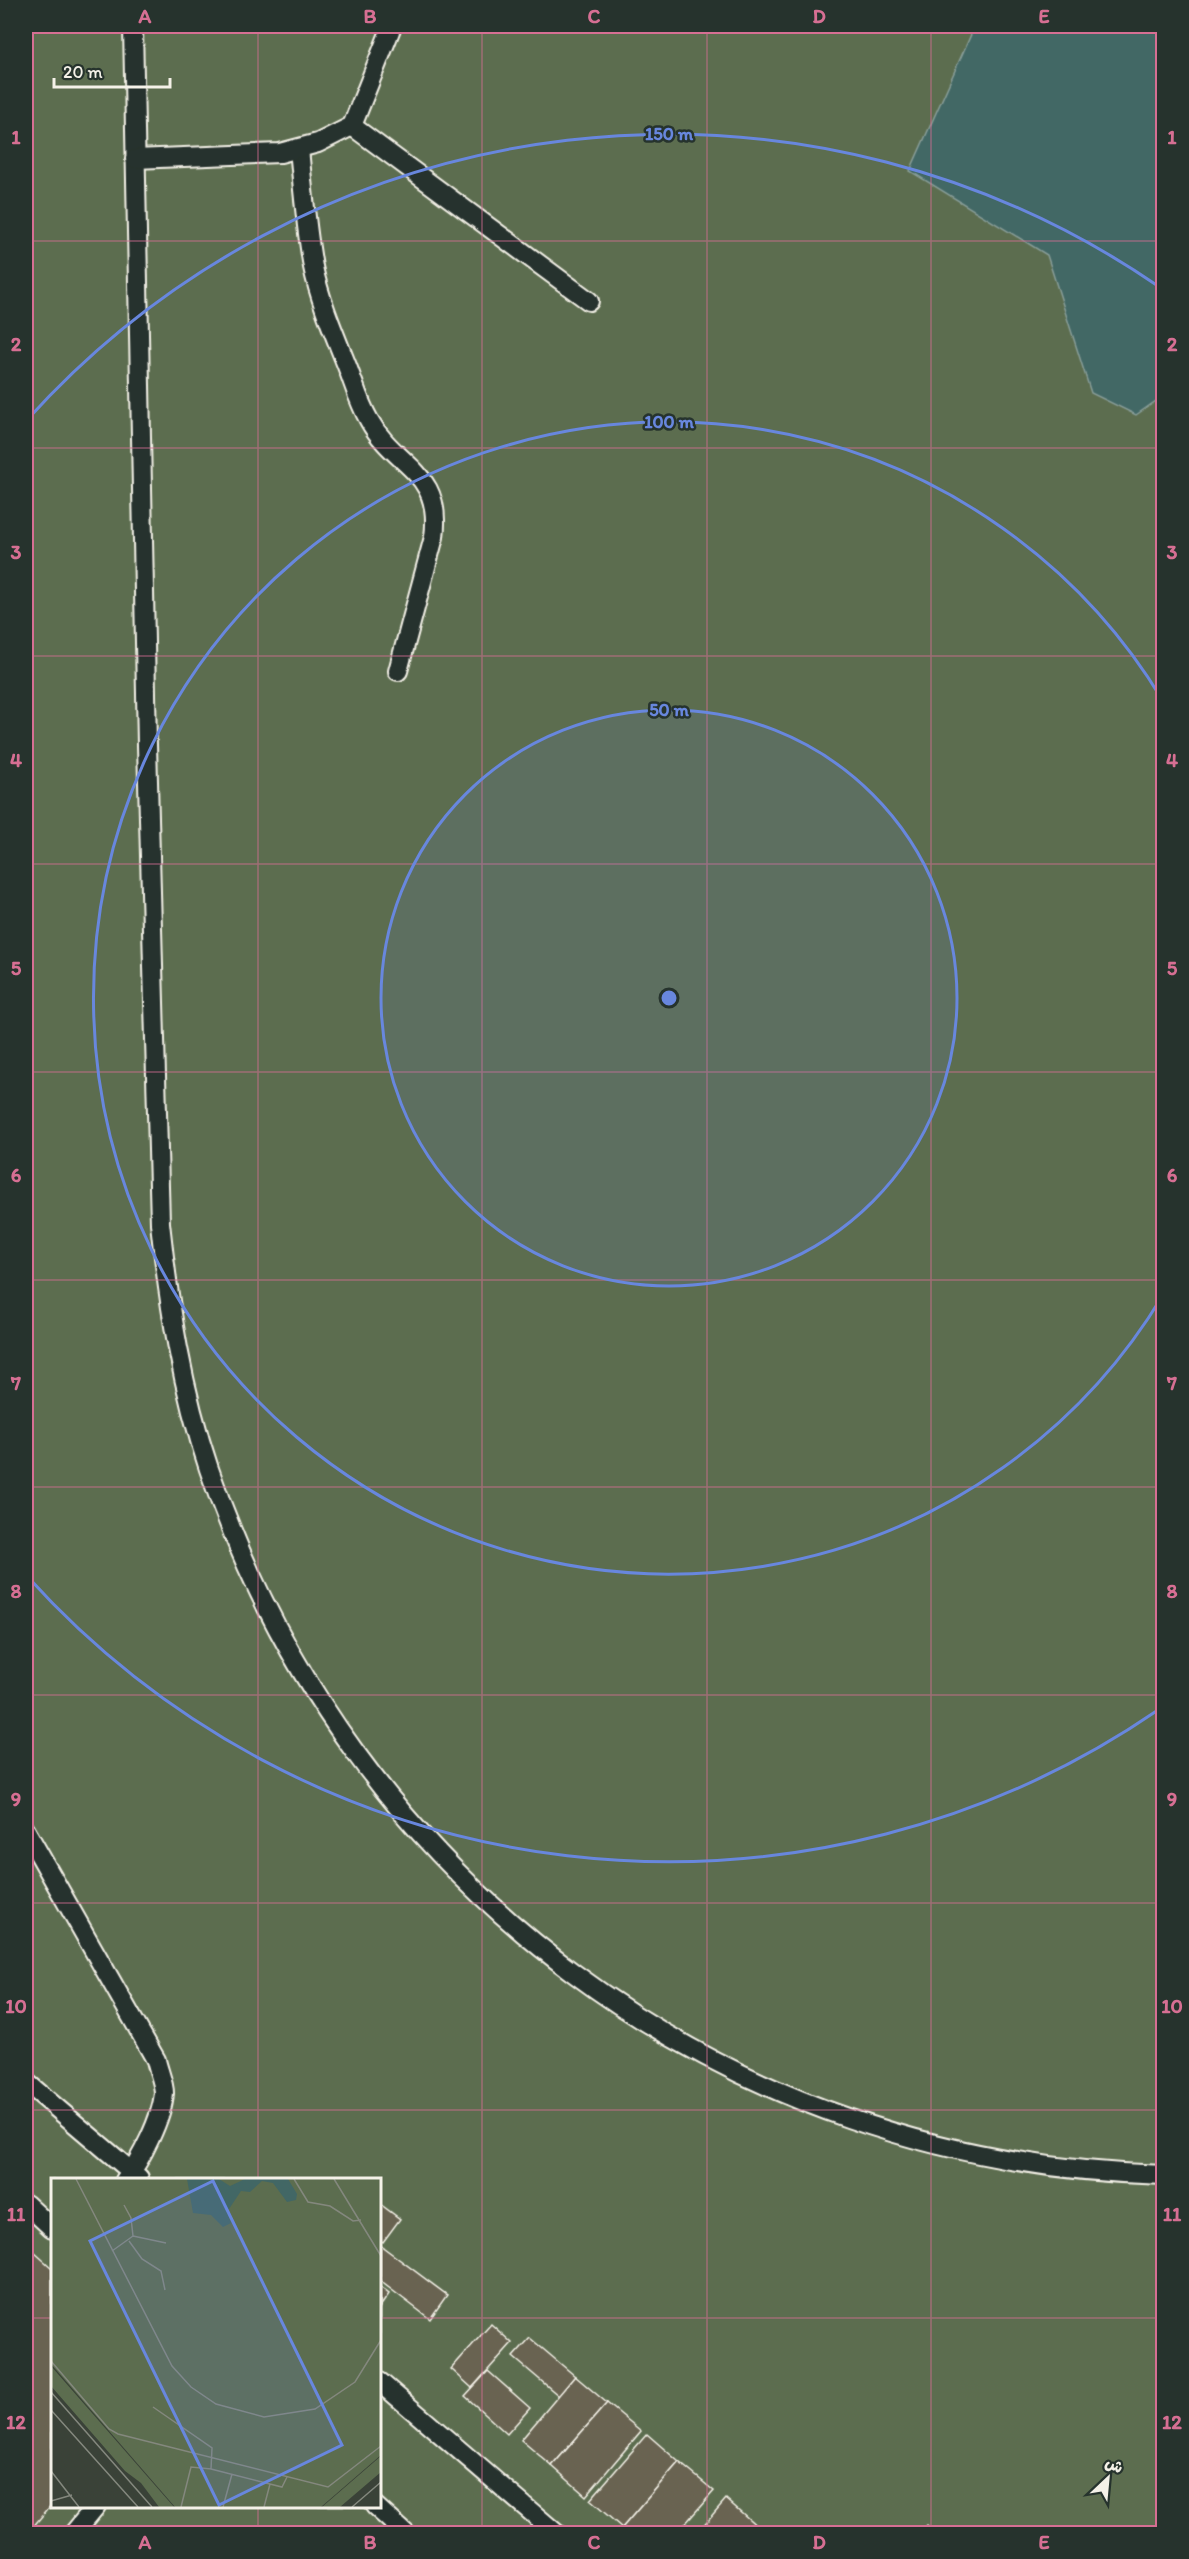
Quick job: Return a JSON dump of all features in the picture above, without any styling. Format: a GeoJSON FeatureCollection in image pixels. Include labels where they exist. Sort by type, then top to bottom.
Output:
{"type":"FeatureCollection","features":[{"type":"Feature","properties":{"kind":"lane"},"geometry":{"type":"LineString","coordinates":[[133,26],[147,733],[160,1223],[167,1290],[191,1409],[208,1467],[256,1586],[286,1645],[320,1702],[357,1756],[402,1813],[450,1867],[502,1917],[559,1963],[617,2005],[684,2045],[753,2080],[825,2111],[899,2135],[970,2154],[1043,2166],[1118,2174],[1164,2175]]}},
{"type":"Feature","properties":{"kind":"lane"},"geometry":{"type":"LineString","coordinates":[[135,159],[280,153],[318,143],[352,126],[392,26]]}},
{"type":"Feature","properties":{"kind":"lane"},"geometry":{"type":"LineString","coordinates":[[352,126],[589,301]]}},
{"type":"Feature","properties":{"kind":"lane"},"geometry":{"type":"LineString","coordinates":[[299,149],[313,268],[335,336],[369,421],[380,436],[419,474],[429,488],[435,504],[434,537],[398,671]]}},
{"type":"Feature","properties":{"kind":"lane"},"geometry":{"type":"LineString","coordinates":[[26,1831],[156,2060],[164,2091],[157,2120],[132,2177],[26,2082]]}},
{"type":"Feature","properties":{"kind":"lane"},"geometry":{"type":"LineString","coordinates":[[26,2204],[51,2227]]}},
{"type":"Feature","properties":{"kind":"lane"},"geometry":{"type":"LineString","coordinates":[[381,2383],[557,2534]]}},
{"type":"Feature","properties":{"kind":"lane"},"geometry":{"type":"LineString","coordinates":[[73,2534],[94,2508]]}},
{"type":"Feature","properties":{"kind":"lane"},"geometry":{"type":"LineString","coordinates":[[377,2508],[406,2534]]}},
{"type":"Feature","properties":{"kind":"green space"},"geometry":{"type":"Polygon","coordinates":[[[26,26],[1163,26],[1163,2533],[26,2534],[26,26]]]}},
{"type":"Feature","properties":{"kind":"water"},"geometry":{"type":"Polygon","coordinates":[[[971,26],[1163,26],[1163,396],[1136,415],[1091,393],[1047,255],[910,171],[973,30],[971,26]]]}},
{"type":"Feature","properties":{"kind":"building"},"geometry":{"type":"Polygon","coordinates":[[[381,2205],[400,2219],[383,2242],[381,2241],[381,2205]]]}},
{"type":"Feature","properties":{"kind":"building"},"geometry":{"type":"Polygon","coordinates":[[[26,2245],[51,2267],[51,2505],[26,2534],[26,2245]]]}},
{"type":"Feature","properties":{"kind":"building"},"geometry":{"type":"Polygon","coordinates":[[[381,2246],[447,2295],[430,2319],[381,2282],[381,2246]]]}},
{"type":"Feature","properties":{"kind":"building"},"geometry":{"type":"Polygon","coordinates":[[[381,2288],[389,2294],[381,2306],[381,2288]]]}},
{"type":"Feature","properties":{"kind":"building"},"geometry":{"type":"Polygon","coordinates":[[[491,2324],[512,2343],[472,2388],[451,2369],[491,2324]]]}},
{"type":"Feature","properties":{"kind":"building"},"geometry":{"type":"Polygon","coordinates":[[[530,2338],[575,2376],[559,2396],[513,2357],[530,2338]]]}},
{"type":"Feature","properties":{"kind":"building"},"geometry":{"type":"Polygon","coordinates":[[[488,2371],[530,2408],[507,2434],[465,2396],[488,2371]]]}},
{"type":"Feature","properties":{"kind":"building"},"geometry":{"type":"Polygon","coordinates":[[[575,2376],[607,2403],[552,2466],[521,2440],[575,2376]]]}},
{"type":"Feature","properties":{"kind":"building"},"geometry":{"type":"Polygon","coordinates":[[[607,2403],[641,2431],[586,2496],[552,2466],[607,2403]]]}},
{"type":"Feature","properties":{"kind":"building"},"geometry":{"type":"Polygon","coordinates":[[[647,2434],[679,2462],[622,2528],[590,2500],[647,2434]]]}},
{"type":"Feature","properties":{"kind":"building"},"geometry":{"type":"Polygon","coordinates":[[[679,2462],[714,2491],[676,2534],[629,2534],[622,2528],[679,2462]]]}},
{"type":"Feature","properties":{"kind":"building"},"geometry":{"type":"Polygon","coordinates":[[[726,2499],[766,2534],[696,2534],[726,2499]]]}},
{"type":"Feature","properties":{"kind":"building"},"geometry":{"type":"Polygon","coordinates":[[[927,2525],[937,2534],[919,2534],[927,2525]]]}}]}
